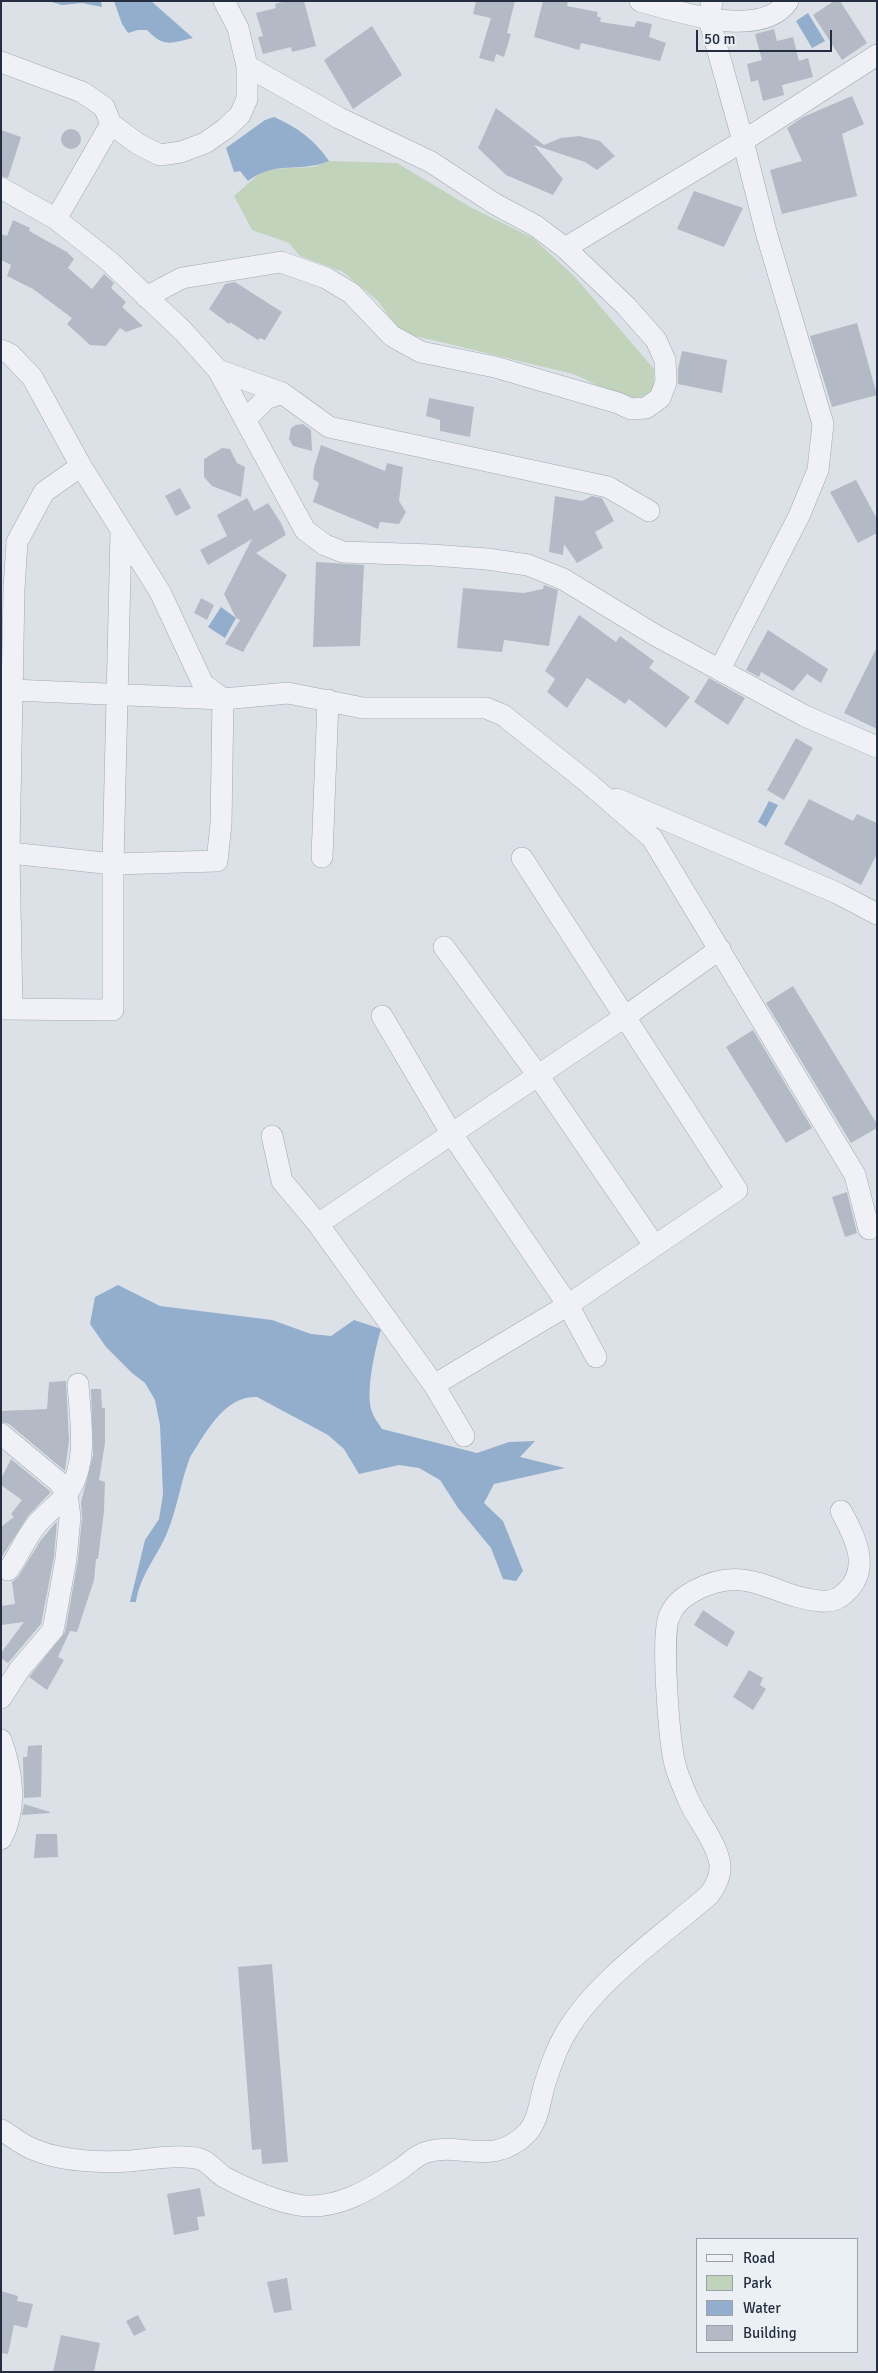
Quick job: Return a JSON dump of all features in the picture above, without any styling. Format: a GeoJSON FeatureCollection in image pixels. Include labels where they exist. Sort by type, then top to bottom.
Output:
{"type":"FeatureCollection","features":[{"type":"Feature","properties":{"kind":"street"},"geometry":{"type":"LineString","coordinates":[[1,62],[82,92],[104,107],[110,124],[138,144],[160,155],[181,152],[205,142],[226,129],[240,115],[246,99],[247,66],[238,28],[224,1]]}},
{"type":"Feature","properties":{"kind":"street"},"geometry":{"type":"LineString","coordinates":[[640,1],[710,10],[744,22],[765,18],[788,1]]}},
{"type":"Feature","properties":{"kind":"street"},"geometry":{"type":"LineString","coordinates":[[710,10],[766,232],[823,424],[818,470],[799,516],[720,669]]}},
{"type":"Feature","properties":{"kind":"street"},"geometry":{"type":"LineString","coordinates":[[564,248],[744,141],[877,55]]}},
{"type":"Feature","properties":{"kind":"street"},"geometry":{"type":"LineString","coordinates":[[146,297],[182,278],[281,262],[326,278],[351,293],[392,336],[421,352],[495,367],[631,409],[646,408],[660,398],[666,382],[664,360],[656,340],[626,306],[564,248],[536,226],[495,204],[431,162],[339,118],[247,66]]}},
{"type":"Feature","properties":{"kind":"street"},"geometry":{"type":"LineString","coordinates":[[56,219],[110,124]]}},
{"type":"Feature","properties":{"kind":"street"},"geometry":{"type":"LineString","coordinates":[[1,188],[56,219],[109,261],[183,331],[218,370],[305,530],[325,545],[343,552],[432,555],[487,559],[528,565],[563,579],[655,635],[805,716],[877,747]]}},
{"type":"Feature","properties":{"kind":"street"},"geometry":{"type":"LineString","coordinates":[[1,350],[10,354],[32,377],[81,466],[121,533],[160,592],[203,684],[224,699]]}},
{"type":"Feature","properties":{"kind":"street"},"geometry":{"type":"LineString","coordinates":[[218,370],[282,393],[329,427],[608,488],[649,511]]}},
{"type":"Feature","properties":{"kind":"street"},"geometry":{"type":"LineString","coordinates":[[246,419],[266,399],[282,393]]}},
{"type":"Feature","properties":{"kind":"street"},"geometry":{"type":"LineString","coordinates":[[81,466],[44,492],[17,542],[8,590],[12,690],[5,852],[6,1008],[113,1010],[113,864],[121,533]]}},
{"type":"Feature","properties":{"kind":"street"},"geometry":{"type":"LineString","coordinates":[[12,690],[224,699],[288,694],[363,708],[486,708],[503,715],[598,791],[652,838],[855,1175],[869,1229]]}},
{"type":"Feature","properties":{"kind":"street"},"geometry":{"type":"LineString","coordinates":[[5,852],[113,864],[217,861],[221,824],[224,699]]}},
{"type":"Feature","properties":{"kind":"street"},"geometry":{"type":"LineString","coordinates":[[322,857],[328,700]]}},
{"type":"Feature","properties":{"kind":"street"},"geometry":{"type":"LineString","coordinates":[[598,791],[837,893],[877,914]]}},
{"type":"Feature","properties":{"kind":"street"},"geometry":{"type":"LineString","coordinates":[[434,1385],[568,1305],[737,1190],[522,858]]}},
{"type":"Feature","properties":{"kind":"street"},"geometry":{"type":"LineString","coordinates":[[444,947],[537,1074],[654,1245]]}},
{"type":"Feature","properties":{"kind":"street"},"geometry":{"type":"LineString","coordinates":[[318,1224],[451,1132],[626,1016],[720,949]]}},
{"type":"Feature","properties":{"kind":"street"},"geometry":{"type":"LineString","coordinates":[[382,1016],[451,1132],[568,1305],[596,1357]]}},
{"type":"Feature","properties":{"kind":"street"},"geometry":{"type":"LineString","coordinates":[[272,1136],[282,1181],[318,1224],[434,1385],[464,1436]]}},
{"type":"Feature","properties":{"kind":"street"},"geometry":{"type":"LineString","coordinates":[[8,1570],[33,1528],[67,1494],[75,1482],[81,1451],[78,1384]]}},
{"type":"Feature","properties":{"kind":"street"},"geometry":{"type":"LineString","coordinates":[[1,1434],[60,1483],[67,1494],[70,1517],[66,1559],[53,1630],[20,1670],[1,1698]]}},
{"type":"Feature","properties":{"kind":"street"},"geometry":{"type":"LineString","coordinates":[[1,2130],[33,2150],[60,2158],[105,2161],[166,2157],[201,2159],[222,2176],[256,2192],[299,2205],[313,2206],[348,2199],[379,2184],[422,2154],[436,2150],[496,2151],[512,2145],[528,2131],[537,2116],[554,2057],[567,2031],[582,2010],[629,1963],[709,1895],[715,1888],[719,1877],[718,1856],[688,1800],[676,1767],[666,1673],[668,1620],[673,1607],[683,1597],[706,1585],[732,1579],[751,1580],[822,1602],[834,1601],[854,1585],[860,1572],[854,1536],[841,1511]]}},
{"type":"Feature","properties":{"kind":"street"},"geometry":{"type":"LineString","coordinates":[[1,1740],[9,1762],[12,1787],[7,1829],[1,1838]]}},
{"type":"Feature","properties":{"kind":"green space"},"geometry":{"type":"Polygon","coordinates":[[[329,161],[397,163],[472,208],[533,238],[575,277],[654,369],[654,389],[641,397],[626,397],[611,393],[584,378],[569,373],[401,333],[378,301],[343,272],[300,256],[289,243],[252,230],[234,196],[261,172],[270,169],[314,167],[329,161]]]}},
{"type":"Feature","properties":{"kind":"water"},"geometry":{"type":"Polygon","coordinates":[[[48,1],[101,1],[102,7],[82,3],[62,5],[48,1]]]}},
{"type":"Feature","properties":{"kind":"water"},"geometry":{"type":"Polygon","coordinates":[[[114,1],[151,1],[193,38],[168,43],[158,40],[147,30],[128,33],[122,24],[114,1]]]}},
{"type":"Feature","properties":{"kind":"water"},"geometry":{"type":"Polygon","coordinates":[[[808,13],[825,41],[812,48],[796,21],[808,13]]]}},
{"type":"Feature","properties":{"kind":"water"},"geometry":{"type":"Polygon","coordinates":[[[274,117],[305,135],[329,161],[307,167],[269,170],[248,181],[240,171],[234,172],[226,148],[265,120],[274,117]]]}},
{"type":"Feature","properties":{"kind":"water"},"geometry":{"type":"Polygon","coordinates":[[[221,607],[236,618],[225,638],[208,627],[221,607]]]}},
{"type":"Feature","properties":{"kind":"water"},"geometry":{"type":"Polygon","coordinates":[[[769,801],[778,805],[766,827],[758,822],[769,801]]]}},
{"type":"Feature","properties":{"kind":"water"},"geometry":{"type":"Polygon","coordinates":[[[118,1285],[160,1306],[272,1320],[311,1334],[331,1336],[354,1320],[381,1329],[370,1382],[370,1404],[375,1419],[382,1429],[477,1453],[509,1442],[535,1441],[520,1457],[565,1468],[494,1484],[484,1503],[503,1521],[523,1571],[516,1581],[503,1579],[491,1548],[458,1508],[440,1480],[419,1468],[399,1465],[359,1474],[344,1449],[328,1435],[257,1397],[239,1400],[231,1405],[217,1418],[200,1441],[186,1469],[167,1533],[141,1583],[136,1602],[130,1602],[145,1540],[159,1519],[163,1494],[160,1425],[155,1400],[145,1383],[106,1347],[90,1324],[95,1297],[118,1285]]]}},
{"type":"Feature","properties":{"kind":"building"},"geometry":{"type":"Polygon","coordinates":[[[286,1],[304,1],[316,46],[292,52],[291,47],[263,54],[258,37],[263,36],[256,13],[276,8],[275,4],[286,1]]]}},
{"type":"Feature","properties":{"kind":"building"},"geometry":{"type":"Polygon","coordinates":[[[476,1],[515,1],[507,33],[511,34],[504,57],[496,54],[494,62],[479,58],[491,18],[473,14],[476,1]]]}},
{"type":"Feature","properties":{"kind":"building"},"geometry":{"type":"Polygon","coordinates":[[[543,1],[568,1],[567,6],[598,12],[597,16],[601,18],[600,22],[634,27],[637,21],[652,24],[649,37],[666,43],[660,61],[581,43],[579,50],[534,37],[543,1]]]}},
{"type":"Feature","properties":{"kind":"building"},"geometry":{"type":"Polygon","coordinates":[[[834,1],[840,1],[867,43],[842,60],[813,15],[834,1]]]}},
{"type":"Feature","properties":{"kind":"building"},"geometry":{"type":"Polygon","coordinates":[[[372,26],[402,75],[353,109],[324,60],[372,26]]]}},
{"type":"Feature","properties":{"kind":"building"},"geometry":{"type":"Polygon","coordinates":[[[774,29],[777,41],[793,37],[799,61],[808,58],[813,77],[782,85],[784,95],[763,101],[758,80],[751,82],[747,64],[762,60],[755,34],[774,29]]]}},
{"type":"Feature","properties":{"kind":"building"},"geometry":{"type":"Polygon","coordinates":[[[852,96],[864,124],[842,134],[857,196],[782,214],[770,170],[802,161],[787,128],[803,117],[852,96]]]}},
{"type":"Feature","properties":{"kind":"building"},"geometry":{"type":"Polygon","coordinates":[[[496,108],[544,145],[561,138],[579,136],[600,141],[615,156],[597,170],[585,162],[534,145],[563,179],[553,195],[506,175],[478,148],[496,108]]]}},
{"type":"Feature","properties":{"kind":"building"},"geometry":{"type":"Polygon","coordinates":[[[67,129],[75,129],[81,135],[81,143],[75,149],[67,149],[61,143],[61,135],[67,129]]]}},
{"type":"Feature","properties":{"kind":"building"},"geometry":{"type":"Polygon","coordinates":[[[1,130],[21,137],[8,178],[1,176],[1,130]]]}},
{"type":"Feature","properties":{"kind":"building"},"geometry":{"type":"Polygon","coordinates":[[[694,191],[743,208],[724,247],[677,229],[694,191]]]}},
{"type":"Feature","properties":{"kind":"building"},"geometry":{"type":"Polygon","coordinates":[[[13,220],[30,228],[29,231],[67,252],[74,259],[68,268],[92,289],[104,274],[114,283],[111,288],[126,302],[122,307],[143,326],[126,332],[120,328],[106,346],[90,345],[67,324],[72,318],[33,289],[7,276],[11,265],[1,260],[1,234],[7,236],[13,220]]]}},
{"type":"Feature","properties":{"kind":"building"},"geometry":{"type":"Polygon","coordinates":[[[235,282],[282,312],[265,340],[260,338],[258,340],[230,322],[229,324],[209,309],[225,284],[235,282]]]}},
{"type":"Feature","properties":{"kind":"building"},"geometry":{"type":"Polygon","coordinates":[[[857,323],[877,395],[832,407],[810,336],[857,323]]]}},
{"type":"Feature","properties":{"kind":"building"},"geometry":{"type":"Polygon","coordinates":[[[682,351],[727,360],[722,393],[678,384],[678,369],[682,351]]]}},
{"type":"Feature","properties":{"kind":"building"},"geometry":{"type":"Polygon","coordinates":[[[429,398],[474,407],[470,437],[440,431],[440,420],[426,416],[429,398]]]}},
{"type":"Feature","properties":{"kind":"building"},"geometry":{"type":"Polygon","coordinates":[[[303,424],[311,430],[312,451],[293,446],[289,439],[291,428],[303,424]]]}},
{"type":"Feature","properties":{"kind":"building"},"geometry":{"type":"Polygon","coordinates":[[[321,445],[385,471],[387,463],[403,467],[399,501],[406,512],[399,524],[380,522],[378,529],[313,502],[319,483],[313,479],[314,468],[321,445]]]}},
{"type":"Feature","properties":{"kind":"building"},"geometry":{"type":"Polygon","coordinates":[[[222,448],[230,449],[237,463],[245,467],[241,497],[212,486],[204,477],[204,459],[222,448]]]}},
{"type":"Feature","properties":{"kind":"building"},"geometry":{"type":"Polygon","coordinates":[[[856,480],[877,519],[877,533],[858,543],[830,492],[856,480]]]}},
{"type":"Feature","properties":{"kind":"building"},"geometry":{"type":"Polygon","coordinates":[[[180,488],[191,508],[176,516],[165,496],[180,488]]]}},
{"type":"Feature","properties":{"kind":"building"},"geometry":{"type":"Polygon","coordinates":[[[555,496],[582,501],[592,496],[602,498],[614,521],[595,532],[603,548],[577,563],[564,544],[563,555],[549,552],[555,496]]]}},
{"type":"Feature","properties":{"kind":"building"},"geometry":{"type":"Polygon","coordinates":[[[247,498],[254,511],[268,503],[281,523],[286,535],[256,553],[287,575],[243,652],[225,644],[240,620],[236,618],[224,594],[252,539],[208,565],[200,550],[227,536],[217,515],[247,498]]]}},
{"type":"Feature","properties":{"kind":"building"},"geometry":{"type":"Polygon","coordinates":[[[316,562],[364,565],[360,646],[313,647],[316,562]]]}},
{"type":"Feature","properties":{"kind":"building"},"geometry":{"type":"Polygon","coordinates":[[[544,585],[558,590],[549,646],[504,640],[502,652],[457,648],[463,588],[524,593],[543,589],[544,585]]]}},
{"type":"Feature","properties":{"kind":"building"},"geometry":{"type":"Polygon","coordinates":[[[201,598],[214,605],[207,620],[194,613],[201,598]]]}},
{"type":"Feature","properties":{"kind":"building"},"geometry":{"type":"Polygon","coordinates":[[[579,615],[616,642],[620,636],[654,661],[649,668],[690,697],[666,728],[629,699],[625,704],[587,678],[567,708],[547,692],[555,679],[545,671],[579,615]]]}},
{"type":"Feature","properties":{"kind":"building"},"geometry":{"type":"Polygon","coordinates":[[[768,630],[828,669],[821,683],[807,674],[793,691],[761,672],[759,677],[746,670],[768,630]]]}},
{"type":"Feature","properties":{"kind":"building"},"geometry":{"type":"Polygon","coordinates":[[[877,647],[877,729],[844,713],[877,647]]]}},
{"type":"Feature","properties":{"kind":"building"},"geometry":{"type":"Polygon","coordinates":[[[709,678],[745,698],[728,725],[694,702],[709,678]]]}},
{"type":"Feature","properties":{"kind":"building"},"geometry":{"type":"Polygon","coordinates":[[[796,738],[813,748],[784,800],[767,790],[796,738]]]}},
{"type":"Feature","properties":{"kind":"building"},"geometry":{"type":"Polygon","coordinates":[[[809,799],[853,821],[857,814],[877,823],[877,854],[861,885],[784,844],[809,799]]]}},
{"type":"Feature","properties":{"kind":"building"},"geometry":{"type":"Polygon","coordinates":[[[793,986],[877,1124],[877,1128],[851,1143],[766,1003],[793,986]]]}},
{"type":"Feature","properties":{"kind":"building"},"geometry":{"type":"Polygon","coordinates":[[[753,1030],[812,1128],[786,1143],[726,1047],[753,1030]]]}},
{"type":"Feature","properties":{"kind":"building"},"geometry":{"type":"Polygon","coordinates":[[[847,1192],[857,1233],[845,1237],[832,1197],[847,1192]]]}},
{"type":"Feature","properties":{"kind":"building"},"geometry":{"type":"Polygon","coordinates":[[[66,1381],[69,1440],[65,1471],[9,1424],[1,1422],[1,1411],[47,1409],[49,1382],[66,1381]]]}},
{"type":"Feature","properties":{"kind":"building"},"geometry":{"type":"Polygon","coordinates":[[[91,1389],[101,1389],[102,1408],[105,1408],[105,1443],[99,1480],[105,1482],[104,1511],[98,1559],[96,1559],[94,1580],[77,1632],[70,1631],[58,1657],[64,1660],[47,1690],[29,1677],[65,1632],[78,1560],[82,1518],[81,1502],[93,1455],[91,1389]]]}},
{"type":"Feature","properties":{"kind":"building"},"geometry":{"type":"Polygon","coordinates":[[[11,1459],[51,1492],[28,1516],[1,1558],[1,1527],[14,1517],[11,1514],[22,1500],[1,1485],[1,1479],[11,1459]]]}},
{"type":"Feature","properties":{"kind":"building"},"geometry":{"type":"Polygon","coordinates":[[[57,1521],[54,1557],[41,1624],[8,1663],[1,1658],[1,1653],[24,1622],[1,1625],[1,1606],[15,1604],[12,1582],[18,1577],[41,1540],[57,1521]]]}},
{"type":"Feature","properties":{"kind":"building"},"geometry":{"type":"Polygon","coordinates":[[[703,1610],[735,1632],[727,1647],[694,1625],[703,1610]]]}},
{"type":"Feature","properties":{"kind":"building"},"geometry":{"type":"Polygon","coordinates":[[[749,1670],[763,1678],[760,1685],[766,1689],[753,1710],[733,1697],[749,1670]]]}},
{"type":"Feature","properties":{"kind":"building"},"geometry":{"type":"Polygon","coordinates":[[[42,1745],[41,1797],[24,1798],[23,1757],[27,1757],[28,1746],[42,1745]]]}},
{"type":"Feature","properties":{"kind":"building"},"geometry":{"type":"Polygon","coordinates":[[[24,1804],[50,1812],[50,1813],[22,1815],[24,1804]]]}},
{"type":"Feature","properties":{"kind":"building"},"geometry":{"type":"Polygon","coordinates":[[[36,1834],[57,1834],[58,1857],[34,1858],[36,1834]]]}},
{"type":"Feature","properties":{"kind":"building"},"geometry":{"type":"Polygon","coordinates":[[[272,1964],[288,2162],[262,2164],[261,2149],[252,2150],[238,1967],[272,1964]]]}},
{"type":"Feature","properties":{"kind":"building"},"geometry":{"type":"Polygon","coordinates":[[[200,2188],[205,2216],[197,2217],[199,2230],[174,2235],[167,2194],[200,2188]]]}},
{"type":"Feature","properties":{"kind":"building"},"geometry":{"type":"Polygon","coordinates":[[[287,2278],[292,2310],[274,2313],[267,2282],[287,2278]]]}},
{"type":"Feature","properties":{"kind":"building"},"geometry":{"type":"Polygon","coordinates":[[[1,2291],[18,2296],[17,2301],[33,2304],[27,2328],[14,2325],[8,2354],[1,2353],[1,2291]]]}},
{"type":"Feature","properties":{"kind":"building"},"geometry":{"type":"Polygon","coordinates":[[[138,2315],[146,2330],[134,2336],[126,2321],[138,2315]]]}},
{"type":"Feature","properties":{"kind":"building"},"geometry":{"type":"Polygon","coordinates":[[[61,2335],[100,2343],[94,2372],[53,2372],[61,2335]]]}}]}
